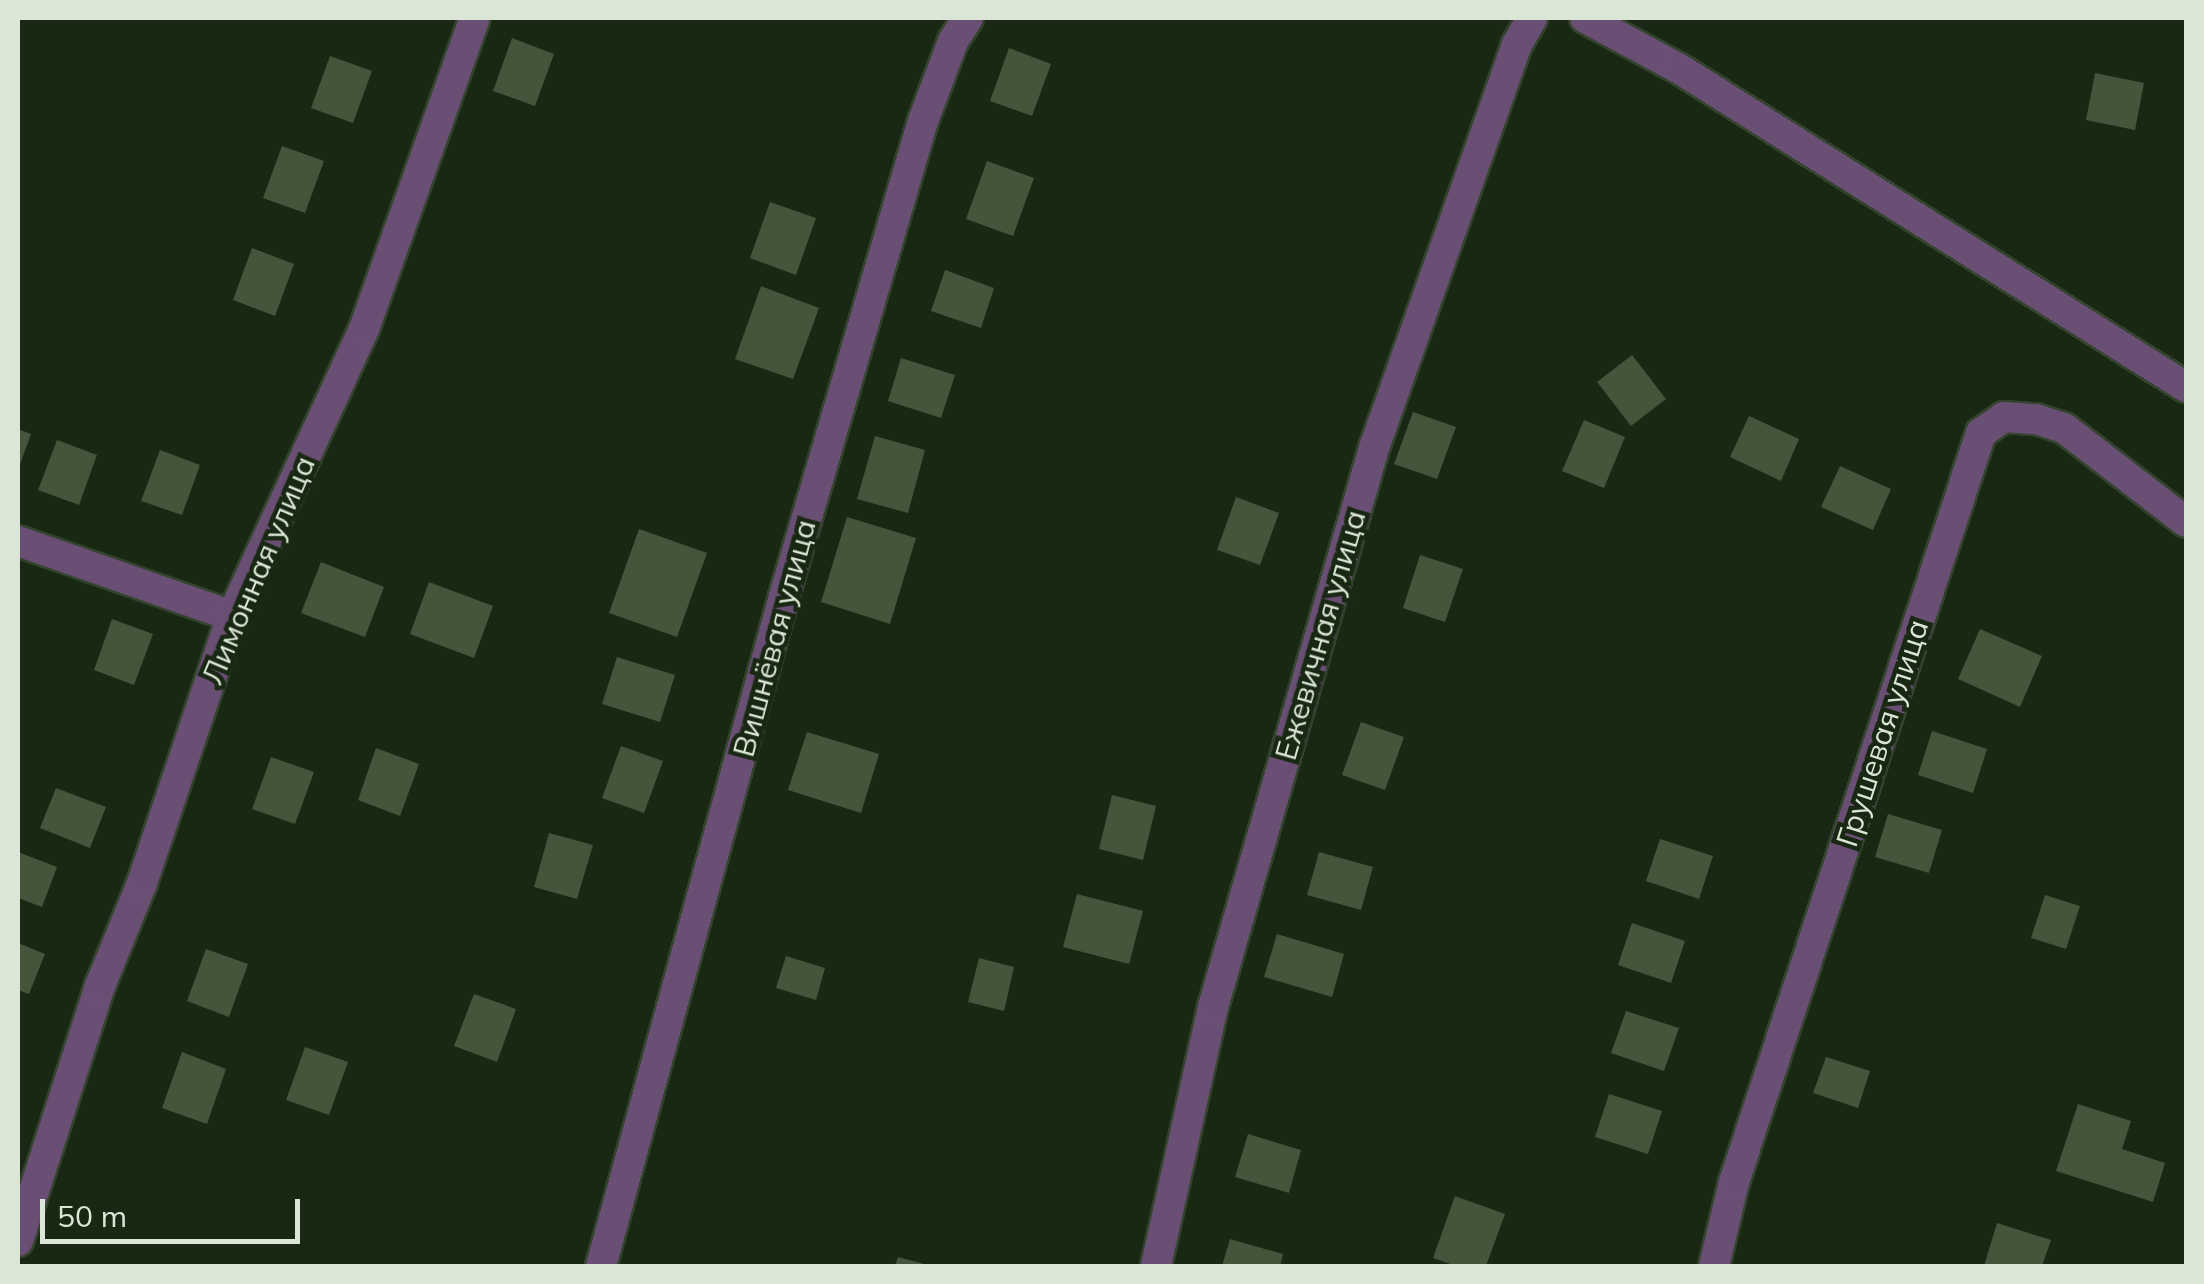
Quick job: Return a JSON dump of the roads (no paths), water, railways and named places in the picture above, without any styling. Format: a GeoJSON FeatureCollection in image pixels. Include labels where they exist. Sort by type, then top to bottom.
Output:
{"type":"FeatureCollection","features":[{"type":"Feature","properties":{"kind":"street","name":"Лимонная улица"},"geometry":{"type":"LineString","coordinates":[[18,1242],[100,986],[142,883],[232,616],[364,329],[474,18]]}},
{"type":"Feature","properties":{"kind":"street","name":"Вишнёвая улица"},"geometry":{"type":"LineString","coordinates":[[601,1266],[784,596],[901,198],[929,105],[953,41],[968,18]]}},
{"type":"Feature","properties":{"kind":"street","name":"Ежевичная улица"},"geometry":{"type":"LineString","coordinates":[[1156,1266],[1213,1008],[1374,448],[1516,46],[1532,18]]}},
{"type":"Feature","properties":{"kind":"street"},"geometry":{"type":"LineString","coordinates":[[1585,18],[1678,68],[2186,387]]}},
{"type":"Feature","properties":{"kind":"street","name":"Грушевая улица"},"geometry":{"type":"LineString","coordinates":[[1714,1266],[1734,1182],[1981,433],[2004,417],[2036,419],[2064,428],[2186,522]]}},
{"type":"Feature","properties":{"kind":"street"},"geometry":{"type":"LineString","coordinates":[[18,541],[232,616]]}}]}
